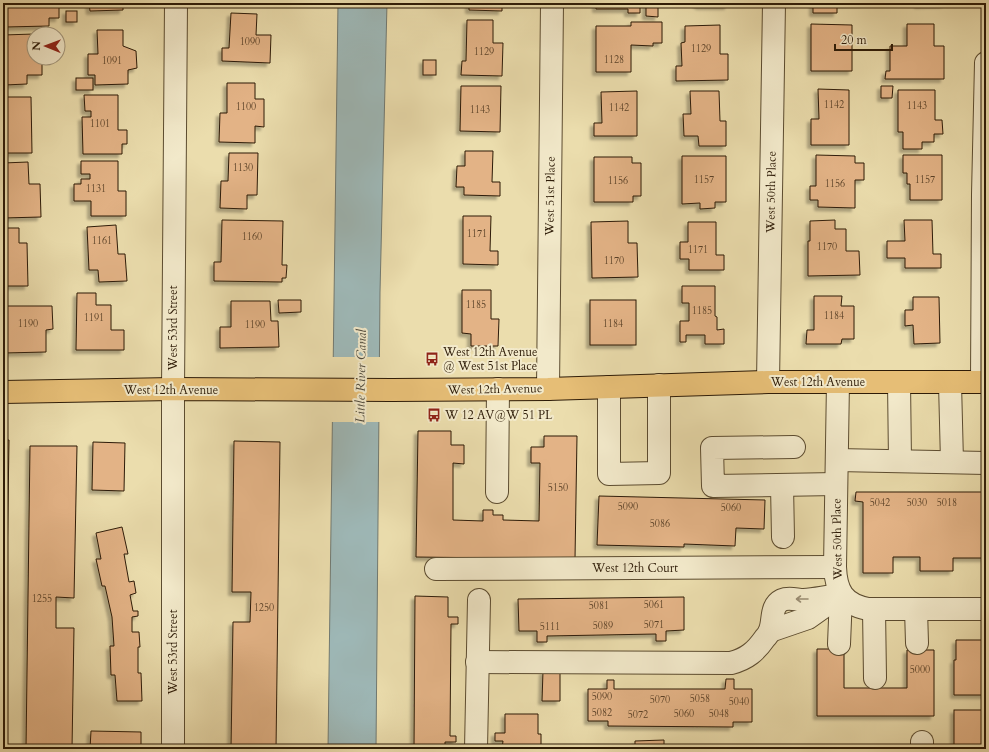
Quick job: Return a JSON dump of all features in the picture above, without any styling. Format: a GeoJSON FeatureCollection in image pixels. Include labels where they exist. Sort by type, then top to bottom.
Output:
{"type":"FeatureCollection","features":[{"type":"Feature","properties":{"kind":"main road","name":"West 12th Avenue"},"geometry":{"type":"LineString","coordinates":[[3,392],[173,389],[548,389],[768,382],[984,382]]}},
{"type":"Feature","properties":{"kind":"street","name":"West 53rd Street"},"geometry":{"type":"LineString","coordinates":[[173,749],[173,389],[176,3]]}},
{"type":"Feature","properties":{"kind":"street","name":"West 51st Place"},"geometry":{"type":"LineString","coordinates":[[548,389],[552,3]]}},
{"type":"Feature","properties":{"kind":"street","name":"West 50th Place"},"geometry":{"type":"LineString","coordinates":[[768,382],[774,3]]}},
{"type":"Feature","properties":{"kind":"street"},"geometry":{"type":"LineString","coordinates":[[984,382],[986,63]]}},
{"type":"Feature","properties":{"kind":"street","name":"West 50th Place"},"geometry":{"type":"LineString","coordinates":[[838,382],[835,567],[837,584],[841,594],[857,606],[874,609],[986,609]]}},
{"type":"Feature","properties":{"kind":"street"},"geometry":{"type":"LineString","coordinates":[[899,382],[900,462]]}},
{"type":"Feature","properties":{"kind":"street"},"geometry":{"type":"LineString","coordinates":[[950,383],[952,462]]}},
{"type":"Feature","properties":{"kind":"street"},"geometry":{"type":"LineString","coordinates":[[609,387],[609,474],[660,473],[659,385]]}},
{"type":"Feature","properties":{"kind":"street"},"geometry":{"type":"LineString","coordinates":[[497,492],[498,389]]}},
{"type":"Feature","properties":{"kind":"street"},"geometry":{"type":"LineString","coordinates":[[794,447],[712,448],[712,486],[836,484]]}},
{"type":"Feature","properties":{"kind":"street"},"geometry":{"type":"LineString","coordinates":[[837,460],[986,463]]}},
{"type":"Feature","properties":{"kind":"street"},"geometry":{"type":"LineString","coordinates":[[782,485],[783,537]]}},
{"type":"Feature","properties":{"kind":"street","name":"West 12th Court"},"geometry":{"type":"LineString","coordinates":[[436,569],[835,567]]}},
{"type":"Feature","properties":{"kind":"street"},"geometry":{"type":"LineString","coordinates":[[477,662],[731,663],[741,661],[752,655],[770,631],[808,618],[841,594]]}},
{"type":"Feature","properties":{"kind":"street"},"geometry":{"type":"LineString","coordinates":[[839,644],[841,594]]}},
{"type":"Feature","properties":{"kind":"street"},"geometry":{"type":"LineString","coordinates":[[476,749],[479,600]]}},
{"type":"Feature","properties":{"kind":"street"},"geometry":{"type":"LineString","coordinates":[[874,609],[875,678]]}},
{"type":"Feature","properties":{"kind":"street"},"geometry":{"type":"LineString","coordinates":[[916,609],[917,643]]}},
{"type":"Feature","properties":{"kind":"water","name":"Little River Canal"},"geometry":{"type":"Polygon","coordinates":[[[338,3],[387,3],[380,292],[376,749],[328,749],[338,3]]]}},
{"type":"Feature","properties":{"kind":"pier"},"geometry":{"type":"Polygon","coordinates":[[[331,357],[381,357],[381,422],[330,422],[331,357]]]}},
{"type":"Feature","properties":{"kind":"building"},"geometry":{"type":"Polygon","coordinates":[[[3,3],[59,3],[59,18],[49,18],[49,26],[5,27],[3,3]]]}},
{"type":"Feature","properties":{"kind":"building"},"geometry":{"type":"Polygon","coordinates":[[[89,3],[123,3],[123,10],[90,11],[89,3]]]}},
{"type":"Feature","properties":{"kind":"building"},"geometry":{"type":"Polygon","coordinates":[[[469,3],[502,3],[502,11],[469,10],[469,3]]]}},
{"type":"Feature","properties":{"kind":"building"},"geometry":{"type":"Polygon","coordinates":[[[596,3],[640,3],[640,13],[628,13],[628,9],[596,9],[596,3]]]}},
{"type":"Feature","properties":{"kind":"building"},"geometry":{"type":"Polygon","coordinates":[[[695,3],[728,3],[728,6],[700,6],[695,3]]]}},
{"type":"Feature","properties":{"kind":"building"},"geometry":{"type":"Polygon","coordinates":[[[813,3],[864,3],[837,4],[837,13],[813,13],[813,3]]]}},
{"type":"Feature","properties":{"kind":"building"},"geometry":{"type":"Polygon","coordinates":[[[918,3],[945,3],[945,4],[918,5],[918,3]]]}},
{"type":"Feature","properties":{"kind":"building"},"geometry":{"type":"Polygon","coordinates":[[[646,4],[658,5],[658,17],[646,16],[646,4]]]}},
{"type":"Feature","properties":{"kind":"building"},"geometry":{"type":"Polygon","coordinates":[[[66,11],[77,11],[77,22],[66,22],[66,11]]]}},
{"type":"Feature","properties":{"kind":"building"},"geometry":{"type":"Polygon","coordinates":[[[231,13],[257,14],[256,35],[271,35],[270,63],[222,61],[222,48],[229,48],[231,13]]]}},
{"type":"Feature","properties":{"kind":"building"},"geometry":{"type":"Polygon","coordinates":[[[467,20],[493,20],[493,43],[503,43],[502,76],[461,75],[462,61],[466,61],[467,20]]]}},
{"type":"Feature","properties":{"kind":"building"},"geometry":{"type":"Polygon","coordinates":[[[631,22],[662,22],[662,43],[653,43],[653,46],[631,45],[631,72],[596,72],[596,26],[631,26],[631,22]]]}},
{"type":"Feature","properties":{"kind":"building"},"geometry":{"type":"Polygon","coordinates":[[[811,24],[852,25],[852,71],[811,71],[811,24]]]}},
{"type":"Feature","properties":{"kind":"building"},"geometry":{"type":"Polygon","coordinates":[[[907,24],[934,24],[934,46],[944,46],[944,79],[885,79],[886,71],[890,71],[890,46],[907,46],[907,24]]]}},
{"type":"Feature","properties":{"kind":"building"},"geometry":{"type":"Polygon","coordinates":[[[720,25],[720,54],[728,54],[728,80],[676,81],[676,66],[682,66],[681,43],[685,42],[685,26],[720,25]]]}},
{"type":"Feature","properties":{"kind":"building"},"geometry":{"type":"Polygon","coordinates":[[[97,30],[123,30],[123,46],[136,51],[137,68],[128,70],[128,84],[95,85],[95,75],[88,75],[88,54],[98,54],[97,30]]]}},
{"type":"Feature","properties":{"kind":"building"},"geometry":{"type":"Polygon","coordinates":[[[26,34],[26,66],[42,66],[42,75],[27,75],[27,84],[4,85],[3,35],[26,34]]]}},
{"type":"Feature","properties":{"kind":"building"},"geometry":{"type":"Polygon","coordinates":[[[423,60],[436,60],[436,75],[423,75],[423,60]]]}},
{"type":"Feature","properties":{"kind":"building"},"geometry":{"type":"Polygon","coordinates":[[[76,78],[93,78],[93,90],[76,90],[76,78]]]}},
{"type":"Feature","properties":{"kind":"building"},"geometry":{"type":"Polygon","coordinates":[[[227,83],[255,83],[255,99],[264,99],[264,127],[255,126],[255,143],[219,142],[220,113],[227,113],[227,83]]]}},
{"type":"Feature","properties":{"kind":"building"},"geometry":{"type":"Polygon","coordinates":[[[461,86],[501,86],[500,132],[460,131],[461,86]]]}},
{"type":"Feature","properties":{"kind":"building"},"geometry":{"type":"Polygon","coordinates":[[[881,86],[893,86],[892,98],[881,98],[881,86]]]}},
{"type":"Feature","properties":{"kind":"building"},"geometry":{"type":"Polygon","coordinates":[[[818,89],[849,90],[849,145],[811,145],[811,119],[819,119],[818,89]]]}},
{"type":"Feature","properties":{"kind":"building"},"geometry":{"type":"Polygon","coordinates":[[[898,90],[935,90],[935,120],[942,120],[943,134],[934,134],[934,142],[922,142],[922,149],[903,149],[903,132],[898,132],[898,90]]]}},
{"type":"Feature","properties":{"kind":"building"},"geometry":{"type":"Polygon","coordinates":[[[637,91],[637,136],[594,136],[594,123],[602,123],[601,92],[637,91]]]}},
{"type":"Feature","properties":{"kind":"building"},"geometry":{"type":"Polygon","coordinates":[[[690,91],[719,91],[720,121],[726,121],[726,146],[699,146],[698,136],[684,136],[683,114],[691,114],[690,91]]]}},
{"type":"Feature","properties":{"kind":"building"},"geometry":{"type":"Polygon","coordinates":[[[84,95],[118,95],[118,130],[127,130],[127,144],[122,144],[122,154],[83,154],[82,117],[91,117],[91,111],[85,111],[84,95]]]}},
{"type":"Feature","properties":{"kind":"building"},"geometry":{"type":"Polygon","coordinates":[[[3,97],[31,97],[32,153],[3,153],[3,97]]]}},
{"type":"Feature","properties":{"kind":"building"},"geometry":{"type":"Polygon","coordinates":[[[465,151],[493,151],[492,182],[500,182],[500,196],[464,195],[464,187],[456,187],[457,166],[465,166],[465,151]]]}},
{"type":"Feature","properties":{"kind":"building"},"geometry":{"type":"Polygon","coordinates":[[[229,153],[258,153],[257,195],[247,195],[247,209],[220,208],[221,181],[228,181],[229,153]]]}},
{"type":"Feature","properties":{"kind":"building"},"geometry":{"type":"Polygon","coordinates":[[[816,155],[855,156],[855,163],[864,163],[864,180],[855,180],[855,208],[818,207],[818,200],[810,200],[810,186],[816,186],[816,155]]]}},
{"type":"Feature","properties":{"kind":"building"},"geometry":{"type":"Polygon","coordinates":[[[903,155],[942,155],[942,200],[910,200],[910,184],[907,184],[907,173],[903,173],[903,155]]]}},
{"type":"Feature","properties":{"kind":"building"},"geometry":{"type":"Polygon","coordinates":[[[682,156],[726,156],[726,202],[715,202],[715,208],[700,209],[700,203],[682,204],[682,156]]]}},
{"type":"Feature","properties":{"kind":"building"},"geometry":{"type":"Polygon","coordinates":[[[594,157],[632,157],[632,163],[641,163],[641,196],[633,196],[633,202],[594,202],[594,157]]]}},
{"type":"Feature","properties":{"kind":"building"},"geometry":{"type":"Polygon","coordinates":[[[81,161],[118,161],[118,191],[126,191],[126,216],[91,216],[91,201],[74,201],[74,184],[81,184],[81,179],[90,179],[90,174],[81,174],[81,161]]]}},
{"type":"Feature","properties":{"kind":"building"},"geometry":{"type":"Polygon","coordinates":[[[28,162],[29,184],[40,184],[41,217],[3,218],[3,163],[28,162]]]}},
{"type":"Feature","properties":{"kind":"building"},"geometry":{"type":"Polygon","coordinates":[[[463,216],[491,216],[490,251],[498,251],[498,265],[463,264],[463,216]]]}},
{"type":"Feature","properties":{"kind":"building"},"geometry":{"type":"Polygon","coordinates":[[[222,220],[283,221],[282,265],[287,265],[286,278],[282,278],[282,282],[214,281],[214,262],[221,262],[222,220]]]}},
{"type":"Feature","properties":{"kind":"building"},"geometry":{"type":"Polygon","coordinates":[[[835,220],[835,229],[846,229],[846,251],[859,251],[860,275],[808,276],[808,241],[810,241],[810,221],[835,220]]]}},
{"type":"Feature","properties":{"kind":"building"},"geometry":{"type":"Polygon","coordinates":[[[904,220],[932,220],[933,254],[941,254],[941,268],[905,268],[905,258],[887,258],[887,241],[905,241],[904,220]]]}},
{"type":"Feature","properties":{"kind":"building"},"geometry":{"type":"Polygon","coordinates":[[[628,221],[628,243],[637,243],[638,277],[592,278],[591,222],[628,221]]]}},
{"type":"Feature","properties":{"kind":"building"},"geometry":{"type":"Polygon","coordinates":[[[688,222],[716,222],[716,255],[724,255],[724,270],[689,270],[689,259],[680,259],[680,242],[688,242],[688,222]]]}},
{"type":"Feature","properties":{"kind":"building"},"geometry":{"type":"Polygon","coordinates":[[[116,225],[118,254],[125,254],[127,281],[99,282],[98,270],[89,270],[87,227],[116,225]]]}},
{"type":"Feature","properties":{"kind":"building"},"geometry":{"type":"Polygon","coordinates":[[[3,228],[19,228],[19,243],[27,243],[28,286],[3,286],[3,228]]]}},
{"type":"Feature","properties":{"kind":"building"},"geometry":{"type":"Polygon","coordinates":[[[682,286],[715,286],[715,316],[717,317],[717,330],[724,329],[724,344],[705,344],[705,335],[686,335],[686,342],[680,342],[680,321],[689,321],[689,303],[682,303],[682,286]]]}},
{"type":"Feature","properties":{"kind":"building"},"geometry":{"type":"Polygon","coordinates":[[[462,290],[491,290],[491,319],[499,319],[498,346],[471,346],[471,334],[462,333],[462,290]]]}},
{"type":"Feature","properties":{"kind":"building"},"geometry":{"type":"Polygon","coordinates":[[[77,293],[96,293],[96,305],[111,305],[111,330],[124,330],[124,350],[76,350],[77,293]]]}},
{"type":"Feature","properties":{"kind":"building"},"geometry":{"type":"Polygon","coordinates":[[[814,296],[842,296],[841,306],[854,306],[854,339],[842,339],[841,344],[806,344],[807,330],[814,330],[814,296]]]}},
{"type":"Feature","properties":{"kind":"building"},"geometry":{"type":"Polygon","coordinates":[[[913,297],[939,297],[940,343],[914,344],[913,325],[905,326],[905,310],[913,310],[913,297]]]}},
{"type":"Feature","properties":{"kind":"building"},"geometry":{"type":"Polygon","coordinates":[[[278,300],[301,300],[301,312],[279,313],[278,300]]]}},
{"type":"Feature","properties":{"kind":"building"},"geometry":{"type":"Polygon","coordinates":[[[590,300],[636,300],[636,345],[590,345],[590,300]]]}},
{"type":"Feature","properties":{"kind":"building"},"geometry":{"type":"Polygon","coordinates":[[[231,301],[270,301],[271,321],[278,321],[279,347],[220,348],[220,327],[231,327],[231,301]]]}},
{"type":"Feature","properties":{"kind":"building"},"geometry":{"type":"Polygon","coordinates":[[[4,306],[52,306],[53,329],[46,330],[46,352],[3,353],[4,306]]]}},
{"type":"Feature","properties":{"kind":"building"},"geometry":{"type":"Polygon","coordinates":[[[418,431],[451,431],[451,445],[464,445],[464,464],[453,463],[453,520],[483,521],[483,510],[493,510],[493,515],[503,515],[503,520],[539,521],[540,463],[531,463],[531,447],[544,447],[544,436],[577,436],[575,559],[416,557],[418,431]]]}},
{"type":"Feature","properties":{"kind":"building"},"geometry":{"type":"Polygon","coordinates":[[[3,440],[9,440],[6,636],[3,635],[3,440]]]}},
{"type":"Feature","properties":{"kind":"building"},"geometry":{"type":"Polygon","coordinates":[[[234,441],[280,442],[276,749],[231,749],[233,622],[250,622],[251,592],[232,592],[234,441]]]}},
{"type":"Feature","properties":{"kind":"building"},"geometry":{"type":"Polygon","coordinates":[[[93,442],[125,443],[124,491],[92,490],[93,442]]]}},
{"type":"Feature","properties":{"kind":"building"},"geometry":{"type":"Polygon","coordinates":[[[30,446],[77,446],[74,598],[56,597],[56,628],[74,628],[72,749],[26,749],[30,446]]]}},
{"type":"Feature","properties":{"kind":"building"},"geometry":{"type":"Polygon","coordinates":[[[856,492],[986,492],[986,558],[953,558],[953,571],[920,571],[920,557],[893,557],[893,573],[863,573],[863,502],[855,501],[856,492]]]}},
{"type":"Feature","properties":{"kind":"building"},"geometry":{"type":"Polygon","coordinates":[[[599,496],[765,500],[764,529],[736,528],[735,546],[684,544],[684,547],[597,545],[599,496]]]}},
{"type":"Feature","properties":{"kind":"building"},"geometry":{"type":"Polygon","coordinates":[[[122,527],[128,554],[124,554],[129,582],[134,581],[136,593],[130,595],[133,611],[138,611],[138,616],[132,617],[132,632],[139,632],[140,647],[138,647],[138,673],[141,673],[142,701],[117,701],[115,675],[111,675],[110,646],[114,646],[112,617],[105,586],[102,586],[96,559],[101,559],[96,533],[122,527]]]}},
{"type":"Feature","properties":{"kind":"building"},"geometry":{"type":"Polygon","coordinates":[[[415,596],[448,597],[448,617],[458,617],[458,624],[451,624],[450,736],[456,736],[456,742],[445,742],[445,749],[414,749],[415,596]]]}},
{"type":"Feature","properties":{"kind":"building"},"geometry":{"type":"Polygon","coordinates":[[[684,597],[684,630],[666,631],[666,641],[656,641],[656,634],[547,636],[547,642],[537,642],[537,631],[519,631],[518,599],[684,597]]]}},
{"type":"Feature","properties":{"kind":"building"},"geometry":{"type":"Polygon","coordinates":[[[956,640],[986,640],[986,695],[954,695],[954,660],[956,660],[956,640]]]}},
{"type":"Feature","properties":{"kind":"building"},"geometry":{"type":"Polygon","coordinates":[[[817,649],[844,649],[844,688],[907,688],[907,650],[934,650],[934,716],[817,716],[817,649]]]}},
{"type":"Feature","properties":{"kind":"building"},"geometry":{"type":"Polygon","coordinates":[[[543,671],[560,671],[560,701],[542,701],[543,671]]]}},
{"type":"Feature","properties":{"kind":"building"},"geometry":{"type":"Polygon","coordinates":[[[726,679],[734,679],[734,689],[752,689],[752,722],[733,722],[733,727],[608,726],[608,721],[588,721],[588,689],[607,689],[607,680],[614,680],[614,689],[725,689],[726,679]]]}},
{"type":"Feature","properties":{"kind":"building"},"geometry":{"type":"Polygon","coordinates":[[[954,710],[986,710],[986,749],[954,749],[954,710]]]}},
{"type":"Feature","properties":{"kind":"building"},"geometry":{"type":"Polygon","coordinates":[[[505,714],[538,714],[538,734],[541,734],[541,749],[502,749],[503,741],[495,741],[495,733],[505,733],[505,714]]]}},
{"type":"Feature","properties":{"kind":"building"},"geometry":{"type":"Polygon","coordinates":[[[91,731],[141,732],[141,749],[90,749],[91,731]]]}},
{"type":"Feature","properties":{"kind":"building"},"geometry":{"type":"Polygon","coordinates":[[[664,740],[664,749],[635,749],[635,741],[664,740]]]}},
{"type":"Feature","properties":{"kind":"building"},"geometry":{"type":"Polygon","coordinates":[[[793,745],[826,745],[826,749],[793,749],[793,745]]]}},
{"type":"Feature","properties":{"kind":"place","name":"West 12th Avenue @ West 51st Place"},"geometry":{"type":"Point","coordinates":[432,359]}},
{"type":"Feature","properties":{"kind":"place","name":"W 12 AV@W 51 PL"},"geometry":{"type":"Point","coordinates":[434,415]}}]}
